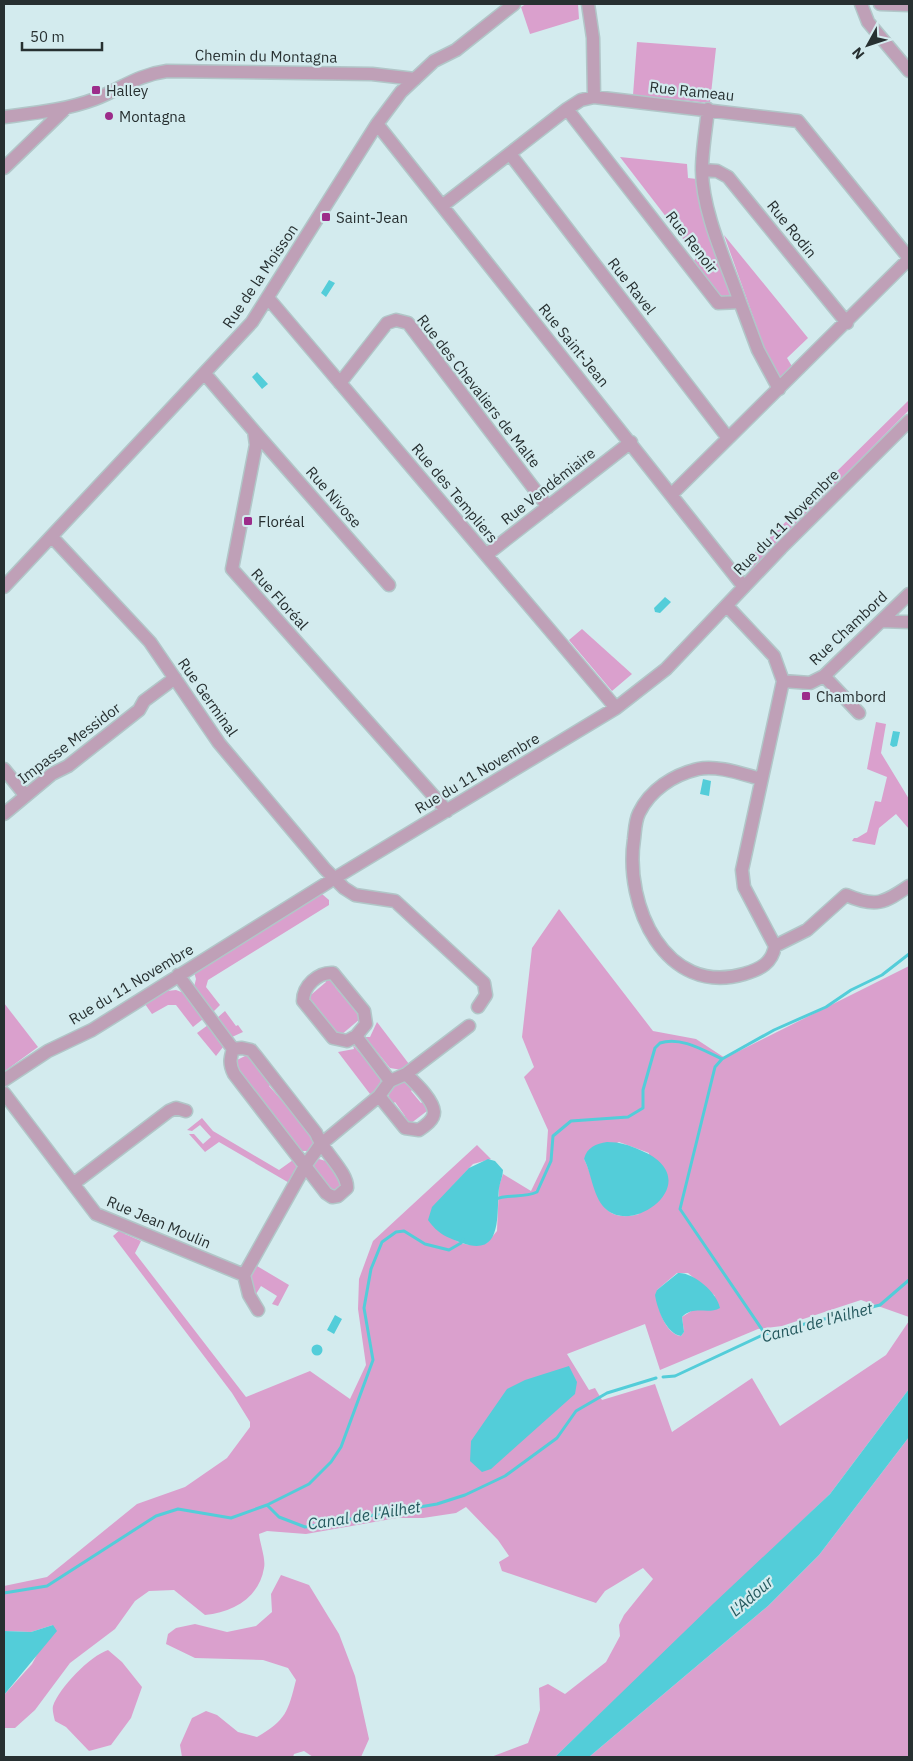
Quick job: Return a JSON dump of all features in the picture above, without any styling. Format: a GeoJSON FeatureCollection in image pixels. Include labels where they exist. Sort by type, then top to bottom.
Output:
{"type":"FeatureCollection","features":[{"type":"Feature","properties":{"kind":"street","name":"Rue de la Moisson"},"geometry":{"type":"LineString","coordinates":[[4,587],[252,322],[377,124],[400,92],[434,61],[456,50],[514,4]]}},
{"type":"Feature","properties":{"kind":"street"},"geometry":{"type":"LineString","coordinates":[[588,4],[593,38],[594,97]]}},
{"type":"Feature","properties":{"kind":"street"},"geometry":{"type":"LineString","coordinates":[[861,4],[868,22],[909,71]]}},
{"type":"Feature","properties":{"kind":"street"},"geometry":{"type":"LineString","coordinates":[[880,4],[909,5]]}},
{"type":"Feature","properties":{"kind":"street","name":"Chemin du Montagna"},"geometry":{"type":"LineString","coordinates":[[4,117],[66,108],[95,99],[147,74],[167,71],[372,74],[415,80]]}},
{"type":"Feature","properties":{"kind":"street","name":"Rue Rameau"},"geometry":{"type":"LineString","coordinates":[[442,206],[567,108],[581,100],[594,97],[708,109],[798,121],[909,259],[847,323],[672,494]]}},
{"type":"Feature","properties":{"kind":"street"},"geometry":{"type":"LineString","coordinates":[[4,168],[66,108]]}},
{"type":"Feature","properties":{"kind":"street","name":"Rue Renoir"},"geometry":{"type":"LineString","coordinates":[[567,108],[718,303],[740,302]]}},
{"type":"Feature","properties":{"kind":"street"},"geometry":{"type":"LineString","coordinates":[[708,109],[702,170],[708,207],[758,350],[779,389]]}},
{"type":"Feature","properties":{"kind":"street","name":"Rue Saint-Jean"},"geometry":{"type":"LineString","coordinates":[[377,124],[631,442],[744,587]]}},
{"type":"Feature","properties":{"kind":"street","name":"Rue Ravel"},"geometry":{"type":"LineString","coordinates":[[510,154],[728,438]]}},
{"type":"Feature","properties":{"kind":"street","name":"Rue Rodin"},"geometry":{"type":"LineString","coordinates":[[702,170],[717,171],[728,177],[847,323]]}},
{"type":"Feature","properties":{"kind":"street","name":"Rue des Templiers"},"geometry":{"type":"LineString","coordinates":[[268,298],[616,708]]}},
{"type":"Feature","properties":{"kind":"street","name":"Rue des Chevaliers de Malte"},"geometry":{"type":"LineString","coordinates":[[340,383],[387,323],[396,320],[408,323],[548,507]]}},
{"type":"Feature","properties":{"kind":"street"},"geometry":{"type":"LineString","coordinates":[[205,374],[254,431]]}},
{"type":"Feature","properties":{"kind":"street","name":"Rue du 11 Novembre"},"geometry":{"type":"LineString","coordinates":[[4,1080],[48,1051],[92,1030],[335,878],[616,708],[666,669],[744,587],[909,421]]}},
{"type":"Feature","properties":{"kind":"street","name":"Rue Nivose"},"geometry":{"type":"LineString","coordinates":[[254,431],[389,585]]}},
{"type":"Feature","properties":{"kind":"street","name":"Rue Floréal"},"geometry":{"type":"LineString","coordinates":[[254,431],[256,445],[232,568],[447,811]]}},
{"type":"Feature","properties":{"kind":"street","name":"Rue Vendémiaire"},"geometry":{"type":"LineString","coordinates":[[486,555],[631,442]]}},
{"type":"Feature","properties":{"kind":"street","name":"Rue Germinal"},"geometry":{"type":"LineString","coordinates":[[52,537],[150,642],[219,743],[302,844],[344,888],[355,895],[395,901],[484,983],[486,995],[478,1007]]}},
{"type":"Feature","properties":{"kind":"street","name":"Rue Chambord"},"geometry":{"type":"LineString","coordinates":[[783,681],[810,683],[824,676],[909,594]]}},
{"type":"Feature","properties":{"kind":"street"},"geometry":{"type":"LineString","coordinates":[[727,606],[774,656],[783,681],[742,870],[744,887],[775,946],[774,956],[757,970],[733,977],[708,978],[683,969],[655,941],[635,889],[632,854],[638,816],[643,805],[653,793],[674,778],[699,769],[722,770],[761,779]]}},
{"type":"Feature","properties":{"kind":"street"},"geometry":{"type":"LineString","coordinates":[[881,622],[909,622]]}},
{"type":"Feature","properties":{"kind":"street"},"geometry":{"type":"LineString","coordinates":[[824,676],[859,713]]}},
{"type":"Feature","properties":{"kind":"street","name":"Impasse Messidor"},"geometry":{"type":"LineString","coordinates":[[4,814],[52,774],[68,766],[139,710],[144,701],[175,678]]}},
{"type":"Feature","properties":{"kind":"street"},"geometry":{"type":"LineString","coordinates":[[4,769],[25,795]]}},
{"type":"Feature","properties":{"kind":"street"},"geometry":{"type":"LineString","coordinates":[[775,946],[808,930],[846,895],[864,903],[878,903],[886,901],[909,886]]}},
{"type":"Feature","properties":{"kind":"street"},"geometry":{"type":"LineString","coordinates":[[333,973],[364,1011],[366,1024],[356,1036],[347,1041],[333,1038],[303,1001],[307,986],[319,976],[333,973]]}},
{"type":"Feature","properties":{"kind":"street"},"geometry":{"type":"LineString","coordinates":[[178,975],[234,1049]]}},
{"type":"Feature","properties":{"kind":"street"},"geometry":{"type":"LineString","coordinates":[[258,1310],[249,1295],[244,1275],[320,1145],[379,1096],[390,1081],[406,1074],[469,1026]]}},
{"type":"Feature","properties":{"kind":"street"},"geometry":{"type":"LineString","coordinates":[[356,1036],[390,1081]]}},
{"type":"Feature","properties":{"kind":"street"},"geometry":{"type":"LineString","coordinates":[[234,1049],[251,1050],[316,1133],[320,1145],[346,1178],[347,1188],[338,1196],[332,1197],[234,1074],[230,1065],[234,1049]]}},
{"type":"Feature","properties":{"kind":"street"},"geometry":{"type":"LineString","coordinates":[[379,1096],[405,1128],[419,1130],[426,1125],[434,1112],[430,1103],[406,1074]]}},
{"type":"Feature","properties":{"kind":"street","name":"Rue Jean Moulin"},"geometry":{"type":"LineString","coordinates":[[4,1093],[96,1214],[244,1275]]}},
{"type":"Feature","properties":{"kind":"street"},"geometry":{"type":"LineString","coordinates":[[73,1184],[169,1110],[176,1108],[186,1112]]}},
{"type":"Feature","properties":{"kind":"shaded area"},"geometry":{"type":"Polygon","coordinates":[[[526,4],[578,4],[579,19],[530,34],[521,7],[526,4]]]}},
{"type":"Feature","properties":{"kind":"shaded area"},"geometry":{"type":"Polygon","coordinates":[[[637,42],[716,48],[710,103],[633,95],[637,42]]]}},
{"type":"Feature","properties":{"kind":"shaded area"},"geometry":{"type":"Polygon","coordinates":[[[620,157],[687,164],[688,178],[697,179],[732,293],[730,299],[718,297],[692,263],[697,257],[620,157]]]}},
{"type":"Feature","properties":{"kind":"shaded area"},"geometry":{"type":"Polygon","coordinates":[[[724,235],[808,338],[787,358],[793,368],[781,378],[770,364],[724,235]]]}},
{"type":"Feature","properties":{"kind":"shaded area"},"geometry":{"type":"Polygon","coordinates":[[[909,400],[909,410],[753,568],[750,570],[743,566],[745,562],[909,400]]]}},
{"type":"Feature","properties":{"kind":"shaded area"},"geometry":{"type":"Polygon","coordinates":[[[582,629],[632,674],[612,691],[569,640],[582,629]]]}},
{"type":"Feature","properties":{"kind":"shaded area"},"geometry":{"type":"Polygon","coordinates":[[[876,722],[886,724],[881,753],[909,799],[909,829],[896,814],[879,828],[875,845],[852,841],[854,838],[867,832],[875,801],[881,802],[887,777],[867,769],[876,722]]]}},
{"type":"Feature","properties":{"kind":"shaded area"},"geometry":{"type":"Polygon","coordinates":[[[322,894],[329,900],[329,905],[208,980],[206,987],[220,1005],[213,1012],[194,987],[196,979],[194,972],[322,894]]]}},
{"type":"Feature","properties":{"kind":"shaded area"},"geometry":{"type":"Polygon","coordinates":[[[559,909],[653,1031],[696,1039],[725,1058],[909,966],[909,1317],[861,1300],[782,1326],[758,1329],[660,1370],[645,1324],[567,1354],[589,1390],[595,1388],[602,1400],[655,1384],[672,1432],[752,1378],[780,1426],[886,1355],[909,1321],[909,1389],[830,1494],[555,1757],[491,1757],[528,1743],[540,1710],[539,1688],[548,1684],[565,1694],[606,1662],[620,1636],[619,1625],[624,1615],[653,1579],[643,1568],[605,1591],[596,1603],[502,1571],[499,1562],[509,1556],[498,1540],[466,1507],[456,1513],[423,1518],[397,1518],[306,1534],[267,1531],[259,1534],[264,1556],[264,1568],[257,1588],[243,1602],[225,1611],[205,1615],[174,1590],[149,1591],[135,1601],[115,1629],[70,1663],[35,1710],[15,1728],[4,1728],[4,1695],[32,1664],[53,1625],[31,1632],[4,1631],[4,1586],[47,1577],[137,1504],[185,1487],[227,1458],[250,1427],[250,1422],[232,1393],[113,1236],[121,1229],[127,1230],[125,1234],[141,1241],[135,1253],[246,1397],[310,1371],[350,1399],[366,1365],[358,1309],[359,1279],[373,1241],[477,1145],[491,1159],[473,1164],[433,1207],[452,1238],[458,1242],[475,1245],[487,1243],[497,1231],[499,1186],[503,1174],[531,1191],[546,1160],[548,1130],[524,1077],[534,1067],[522,1037],[532,948],[559,909]],[[619,1142],[584,1159],[596,1191],[606,1209],[614,1214],[625,1216],[639,1214],[649,1153],[619,1142]],[[677,1273],[657,1290],[657,1296],[662,1318],[670,1330],[681,1336],[684,1332],[682,1317],[715,1296],[688,1273],[677,1273]]]}},
{"type":"Feature","properties":{"kind":"shaded area"},"geometry":{"type":"Polygon","coordinates":[[[327,977],[338,984],[335,987],[356,1012],[358,1009],[360,1019],[341,1035],[331,1032],[334,1029],[313,1002],[310,1004],[308,991],[312,994],[326,982],[325,978],[327,977]]]}},
{"type":"Feature","properties":{"kind":"shaded area"},"geometry":{"type":"Polygon","coordinates":[[[176,990],[184,993],[203,1019],[193,1027],[176,1005],[168,1005],[152,1014],[145,1004],[167,991],[176,990]]]}},
{"type":"Feature","properties":{"kind":"shaded area"},"geometry":{"type":"Polygon","coordinates":[[[4,1003],[38,1047],[5,1071],[4,1069],[4,1003]]]}},
{"type":"Feature","properties":{"kind":"shaded area"},"geometry":{"type":"Polygon","coordinates":[[[225,1011],[243,1032],[232,1037],[217,1018],[225,1011]]]}},
{"type":"Feature","properties":{"kind":"shaded area"},"geometry":{"type":"Polygon","coordinates":[[[377,1022],[409,1064],[402,1070],[390,1068],[365,1037],[370,1037],[377,1022]]]}},
{"type":"Feature","properties":{"kind":"shaded area"},"geometry":{"type":"Polygon","coordinates":[[[208,1025],[223,1047],[216,1056],[197,1033],[208,1025]]]}},
{"type":"Feature","properties":{"kind":"shaded area"},"geometry":{"type":"Polygon","coordinates":[[[353,1045],[378,1074],[381,1081],[378,1089],[370,1094],[338,1052],[354,1049],[353,1045]]]}},
{"type":"Feature","properties":{"kind":"shaded area"},"geometry":{"type":"Polygon","coordinates":[[[247,1055],[252,1057],[272,1083],[269,1086],[315,1138],[313,1148],[309,1151],[297,1151],[276,1124],[279,1121],[235,1066],[237,1060],[247,1055]]]}},
{"type":"Feature","properties":{"kind":"shaded area"},"geometry":{"type":"Polygon","coordinates":[[[400,1082],[406,1082],[414,1088],[411,1091],[421,1103],[424,1101],[427,1111],[410,1124],[401,1119],[405,1116],[395,1102],[391,1105],[388,1100],[390,1087],[400,1082]]]}},
{"type":"Feature","properties":{"kind":"shaded area"},"geometry":{"type":"Polygon","coordinates":[[[202,1118],[213,1131],[279,1170],[293,1160],[298,1170],[291,1184],[219,1142],[205,1152],[189,1134],[194,1134],[203,1144],[211,1137],[200,1125],[192,1131],[187,1130],[202,1118]]]}},
{"type":"Feature","properties":{"kind":"shaded area"},"geometry":{"type":"Polygon","coordinates":[[[319,1159],[329,1162],[342,1183],[340,1188],[332,1192],[312,1167],[319,1159]]]}},
{"type":"Feature","properties":{"kind":"shaded area"},"geometry":{"type":"Polygon","coordinates":[[[257,1266],[289,1285],[278,1306],[272,1304],[277,1296],[261,1286],[256,1294],[251,1289],[250,1279],[257,1266]]]}},
{"type":"Feature","properties":{"kind":"shaded area"},"geometry":{"type":"Polygon","coordinates":[[[909,1437],[909,1757],[589,1757],[768,1606],[819,1555],[909,1437]]]}},
{"type":"Feature","properties":{"kind":"shaded area"},"geometry":{"type":"Polygon","coordinates":[[[281,1575],[309,1585],[339,1634],[355,1676],[369,1739],[361,1757],[313,1757],[304,1751],[294,1754],[293,1757],[182,1757],[180,1745],[192,1718],[206,1711],[217,1715],[238,1732],[257,1737],[280,1720],[288,1708],[296,1680],[288,1668],[263,1660],[195,1658],[166,1644],[168,1634],[176,1628],[195,1624],[227,1632],[256,1626],[272,1612],[271,1594],[281,1575]]]}},
{"type":"Feature","properties":{"kind":"shaded area"},"geometry":{"type":"Polygon","coordinates":[[[108,1650],[122,1662],[142,1687],[131,1718],[111,1745],[89,1751],[66,1727],[55,1721],[53,1706],[68,1682],[84,1666],[108,1650]]]}},
{"type":"Feature","properties":{"kind":"water"},"geometry":{"type":"Polygon","coordinates":[[[329,280],[335,283],[326,297],[321,293],[329,280]]]}},
{"type":"Feature","properties":{"kind":"water"},"geometry":{"type":"Polygon","coordinates":[[[257,372],[268,384],[262,389],[252,377],[257,372]]]}},
{"type":"Feature","properties":{"kind":"water"},"geometry":{"type":"Polygon","coordinates":[[[665,597],[671,602],[660,613],[655,612],[654,608],[665,597]]]}},
{"type":"Feature","properties":{"kind":"water"},"geometry":{"type":"Polygon","coordinates":[[[893,731],[900,732],[897,746],[893,747],[890,745],[893,731]]]}},
{"type":"Feature","properties":{"kind":"water"},"geometry":{"type":"Polygon","coordinates":[[[703,779],[711,781],[709,796],[700,794],[703,779]]]}},
{"type":"Feature","properties":{"kind":"water"},"geometry":{"type":"Polygon","coordinates":[[[607,1142],[624,1144],[640,1150],[659,1162],[668,1175],[667,1188],[660,1200],[649,1209],[634,1215],[620,1216],[607,1210],[602,1205],[584,1159],[587,1152],[593,1147],[607,1142]]]}},
{"type":"Feature","properties":{"kind":"water"},"geometry":{"type":"Polygon","coordinates":[[[488,1159],[495,1161],[503,1170],[499,1188],[497,1220],[491,1239],[485,1244],[476,1246],[462,1243],[443,1235],[428,1220],[432,1207],[469,1168],[488,1159]]]}},
{"type":"Feature","properties":{"kind":"water"},"geometry":{"type":"Polygon","coordinates":[[[678,1273],[690,1276],[704,1284],[718,1302],[720,1308],[711,1311],[687,1313],[682,1317],[684,1332],[681,1336],[671,1331],[663,1320],[655,1295],[657,1290],[678,1273]]]}},
{"type":"Feature","properties":{"kind":"water"},"geometry":{"type":"Polygon","coordinates":[[[335,1315],[342,1319],[334,1334],[327,1330],[335,1315]]]}},
{"type":"Feature","properties":{"kind":"water"},"geometry":{"type":"Polygon","coordinates":[[[317,1344],[323,1350],[317,1356],[311,1350],[317,1344]]]}},
{"type":"Feature","properties":{"kind":"water"},"geometry":{"type":"Polygon","coordinates":[[[569,1366],[577,1382],[575,1394],[491,1469],[482,1472],[470,1461],[471,1441],[507,1389],[525,1380],[569,1366]]]}},
{"type":"Feature","properties":{"kind":"water","name":"L'Adour"},"geometry":{"type":"Polygon","coordinates":[[[909,1389],[909,1437],[819,1555],[768,1606],[589,1757],[555,1757],[830,1494],[909,1389]]]}},
{"type":"Feature","properties":{"kind":"water"},"geometry":{"type":"Polygon","coordinates":[[[53,1625],[57,1631],[4,1695],[4,1631],[31,1632],[53,1625]]]}},
{"type":"Feature","properties":{"kind":"waterway"},"geometry":{"type":"LineString","coordinates":[[765,1334],[680,1209],[715,1067],[722,1059],[774,1030],[826,1007],[851,990],[882,975],[909,954]]}},
{"type":"Feature","properties":{"kind":"waterway"},"geometry":{"type":"LineString","coordinates":[[496,1199],[537,1192],[551,1161],[553,1136],[571,1121],[628,1117],[643,1108],[643,1090],[655,1048],[660,1043],[668,1041],[683,1043],[722,1059]]}},
{"type":"Feature","properties":{"kind":"waterway"},"geometry":{"type":"LineString","coordinates":[[267,1505],[309,1484],[331,1462],[341,1447],[373,1360],[364,1308],[371,1269],[382,1242],[396,1232],[404,1231],[425,1244],[449,1250],[461,1243],[463,1239]]}},
{"type":"Feature","properties":{"kind":"waterway","name":"Canal de l'Ailhet"},"geometry":{"type":"LineString","coordinates":[[663,1377],[675,1376],[765,1334],[880,1305],[909,1280]]}},
{"type":"Feature","properties":{"kind":"waterway","name":"Canal de l'Ailhet"},"geometry":{"type":"LineString","coordinates":[[4,1593],[47,1586],[156,1516],[178,1509],[231,1518],[267,1505],[279,1517],[305,1527],[437,1504],[465,1495],[505,1476],[557,1438],[576,1411],[607,1393],[656,1378]]}},
{"type":"Feature","properties":{"kind":"place","name":"Halley"},"geometry":{"type":"Point","coordinates":[96,90]}},
{"type":"Feature","properties":{"kind":"place","name":"Montagna"},"geometry":{"type":"Point","coordinates":[109,116]}},
{"type":"Feature","properties":{"kind":"place","name":"Saint-Jean"},"geometry":{"type":"Point","coordinates":[326,217]}},
{"type":"Feature","properties":{"kind":"place","name":"Floréal"},"geometry":{"type":"Point","coordinates":[248,521]}},
{"type":"Feature","properties":{"kind":"place","name":"Chambord"},"geometry":{"type":"Point","coordinates":[806,696]}}]}
